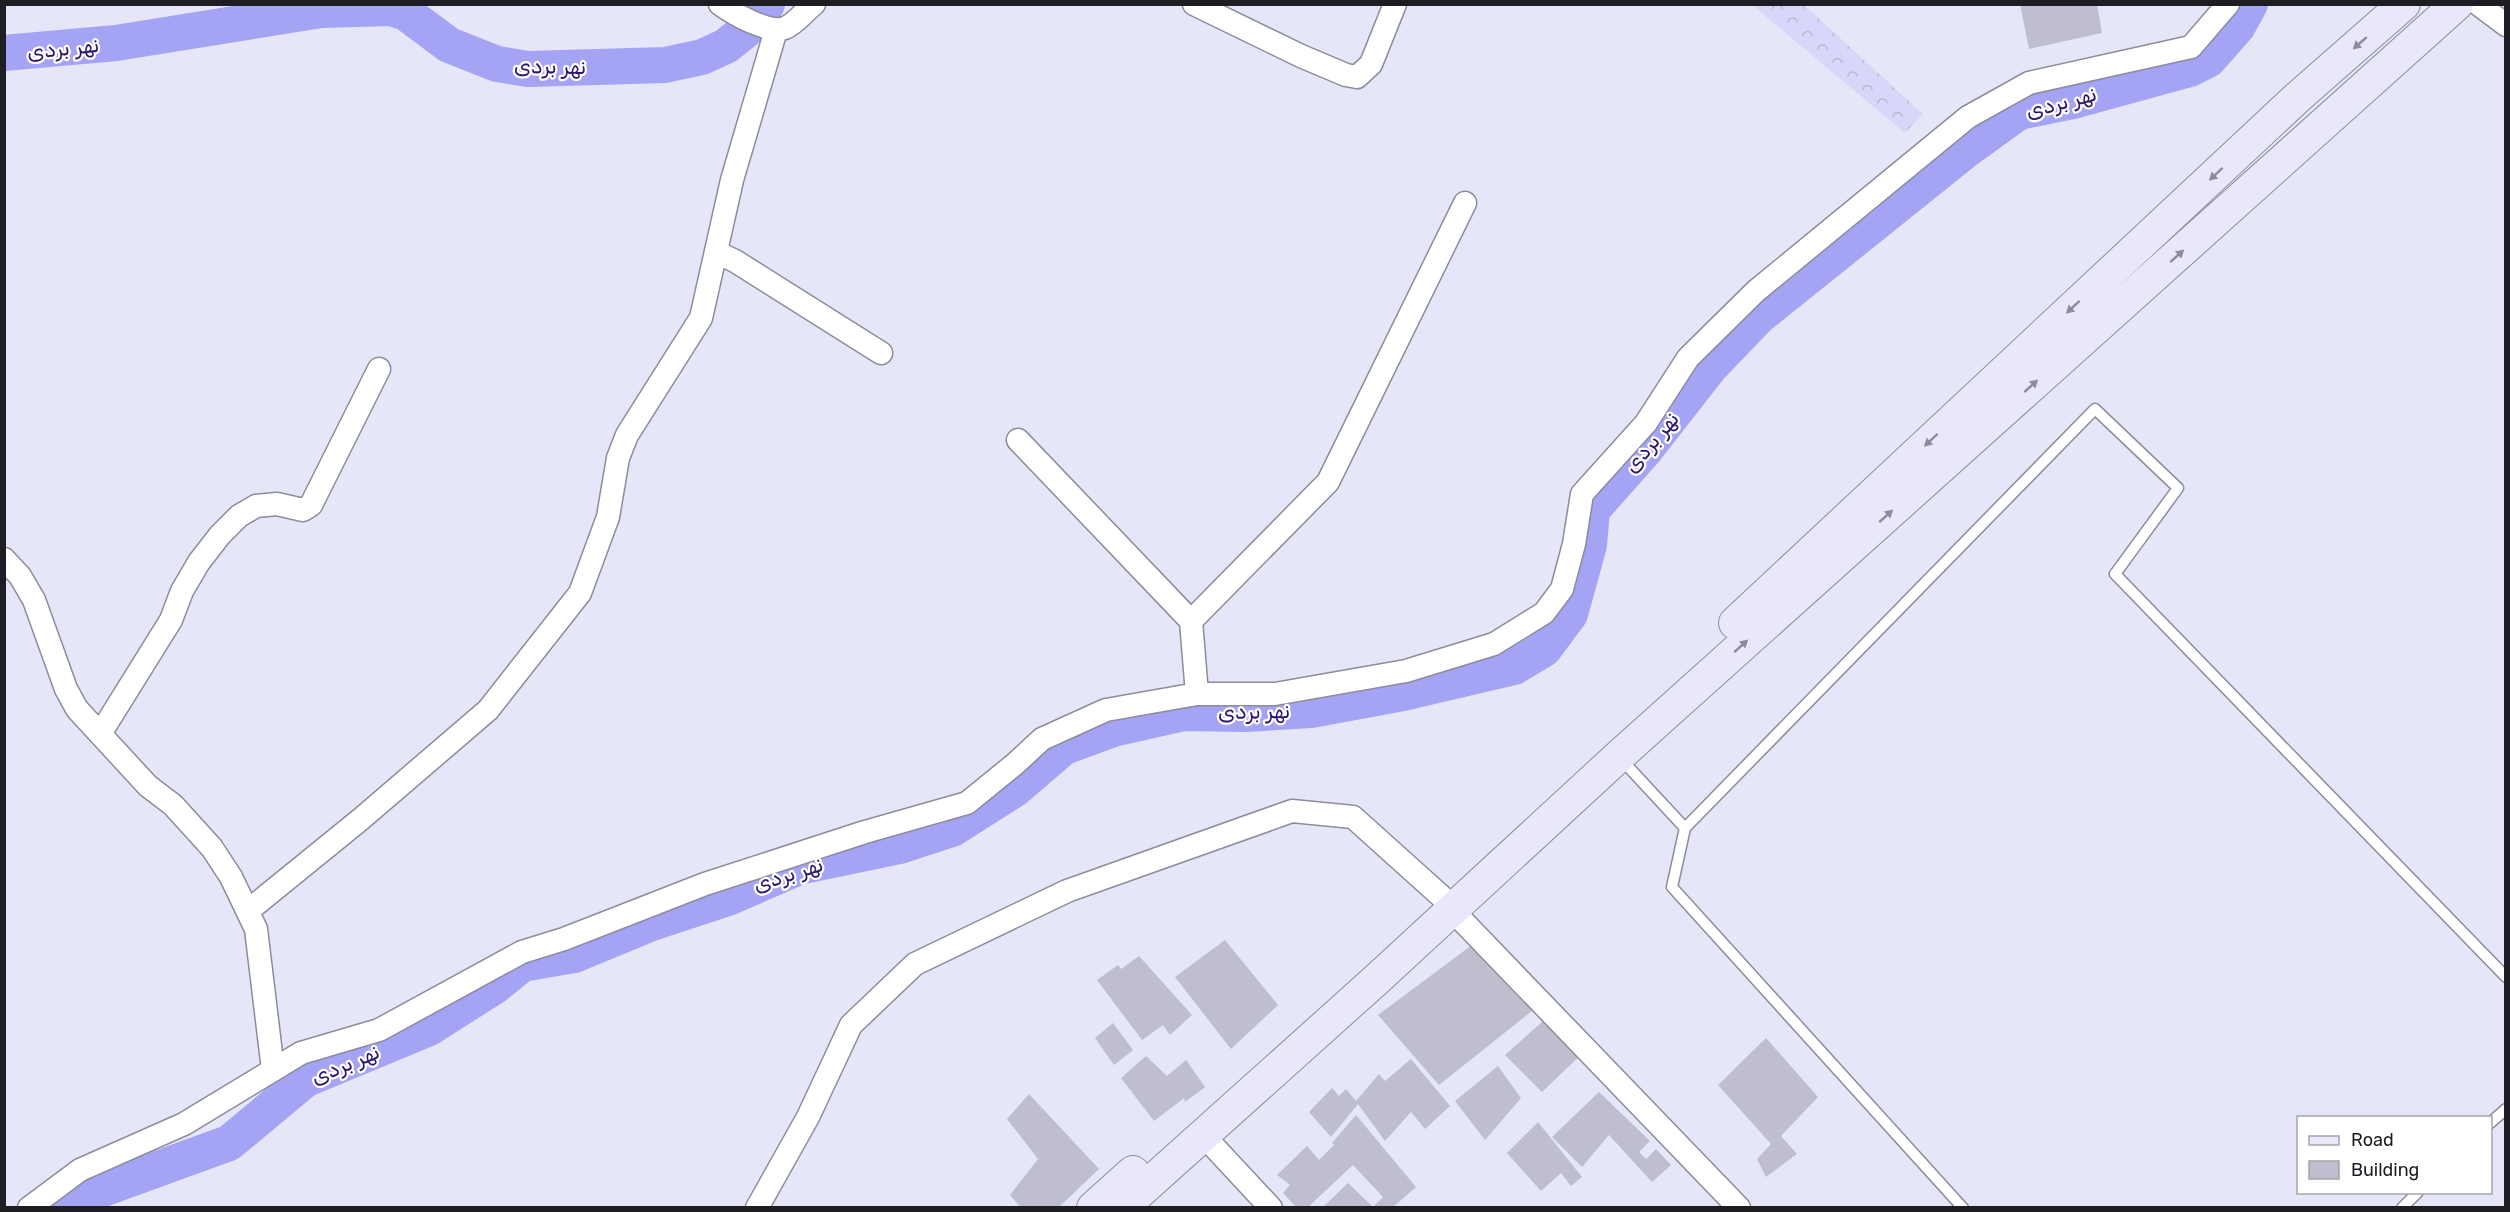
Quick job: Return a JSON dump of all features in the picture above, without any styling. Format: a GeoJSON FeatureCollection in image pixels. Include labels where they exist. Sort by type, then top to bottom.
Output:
{"type":"FeatureCollection","features":[{"type":"Feature","properties":{"kind":"main road"},"geometry":{"type":"LineString","coordinates":[[1122,1208],[1203,1135],[2298,97],[2404,4]]}},
{"type":"Feature","properties":{"kind":"main road"},"geometry":{"type":"LineString","coordinates":[[1093,1208],[1364,970],[1447,904],[1618,756],[2457,4]]}},
{"type":"Feature","properties":{"kind":"street"},"geometry":{"type":"LineString","coordinates":[[727,9],[772,29],[787,28],[814,4]]}},
{"type":"Feature","properties":{"kind":"street"},"geometry":{"type":"LineString","coordinates":[[1194,4],[1302,56],[1346,75],[1357,77],[1371,64],[1395,4]]}},
{"type":"Feature","properties":{"kind":"street"},"geometry":{"type":"LineString","coordinates":[[29,1208],[80,1170],[184,1124],[301,1053],[380,1030],[522,952],[564,939],[705,884],[865,832],[967,803],[1015,764],[1042,738],[1106,710],[1197,694],[1275,694],[1406,671],[1494,644],[1544,613],[1562,589],[1574,544],[1582,494],[1646,423],[1688,358],[1756,291],[1968,117],[2029,82],[2191,47],[2228,4]]}},
{"type":"Feature","properties":{"kind":"street"},"geometry":{"type":"LineString","coordinates":[[2478,4],[2505,25]]}},
{"type":"Feature","properties":{"kind":"street"},"geometry":{"type":"LineString","coordinates":[[249,910],[361,819],[488,710],[580,593],[608,517],[618,458],[627,435],[697,326],[747,125],[772,50],[772,29]]}},
{"type":"Feature","properties":{"kind":"street"},"geometry":{"type":"LineString","coordinates":[[1191,621],[1328,482],[1465,203]]}},
{"type":"Feature","properties":{"kind":"street"},"geometry":{"type":"LineString","coordinates":[[716,252],[735,261],[881,353]]}},
{"type":"Feature","properties":{"kind":"street"},"geometry":{"type":"LineString","coordinates":[[100,734],[171,620],[182,591],[199,562],[220,535],[239,516],[256,506],[277,504],[303,510],[311,505],[379,369]]}},
{"type":"Feature","properties":{"kind":"street"},"geometry":{"type":"LineString","coordinates":[[1018,440],[1191,621],[1197,694]]}},
{"type":"Feature","properties":{"kind":"street"},"geometry":{"type":"LineString","coordinates":[[4,559],[20,576],[34,600],[66,689],[77,709],[148,786],[196,828],[225,867],[249,910],[256,929],[273,1070]]}},
{"type":"Feature","properties":{"kind":"street"},"geometry":{"type":"LineString","coordinates":[[757,1208],[808,1117],[851,1025],[915,964],[1067,891],[1292,811],[1353,817],[1447,904],[1739,1208]]}},
{"type":"Feature","properties":{"kind":"street"},"geometry":{"type":"LineString","coordinates":[[1203,1135],[1270,1208]]}},
{"type":"Feature","properties":{"kind":"lane"},"geometry":{"type":"LineString","coordinates":[[1963,1208],[1672,887],[1685,828],[2095,409],[2178,488],[2115,574],[2505,977]]}},
{"type":"Feature","properties":{"kind":"lane"},"geometry":{"type":"LineString","coordinates":[[1618,756],[1685,828]]}},
{"type":"Feature","properties":{"kind":"lane"},"geometry":{"type":"LineString","coordinates":[[2492,1121],[2505,1108]]}},
{"type":"Feature","properties":{"kind":"lane"},"geometry":{"type":"LineString","coordinates":[[2402,1208],[2416,1194]]}},
{"type":"Feature","properties":{"kind":"green space"},"geometry":{"type":"Polygon","coordinates":[[[1752,5],[1804,5],[1923,114],[1905,133],[1752,5]]]}},
{"type":"Feature","properties":{"kind":"building"},"geometry":{"type":"Polygon","coordinates":[[[2020,4],[2097,4],[2102,33],[2029,49],[2020,4]]]}},
{"type":"Feature","properties":{"kind":"building"},"geometry":{"type":"Polygon","coordinates":[[[1480,939],[1542,1003],[1439,1085],[1378,1015],[1480,939]]]}},
{"type":"Feature","properties":{"kind":"building"},"geometry":{"type":"Polygon","coordinates":[[[1225,940],[1278,1005],[1231,1049],[1175,977],[1225,940]]]}},
{"type":"Feature","properties":{"kind":"building"},"geometry":{"type":"Polygon","coordinates":[[[1139,956],[1192,1015],[1170,1035],[1163,1025],[1142,1040],[1097,980],[1118,965],[1121,969],[1139,956]]]}},
{"type":"Feature","properties":{"kind":"building"},"geometry":{"type":"Polygon","coordinates":[[[1552,1013],[1587,1049],[1542,1092],[1505,1055],[1552,1013]]]}},
{"type":"Feature","properties":{"kind":"building"},"geometry":{"type":"Polygon","coordinates":[[[1113,1023],[1133,1050],[1114,1065],[1095,1038],[1113,1023]]]}},
{"type":"Feature","properties":{"kind":"building"},"geometry":{"type":"Polygon","coordinates":[[[1766,1038],[1818,1097],[1781,1136],[1797,1154],[1766,1177],[1757,1159],[1771,1144],[1718,1085],[1766,1038]]]}},
{"type":"Feature","properties":{"kind":"building"},"geometry":{"type":"Polygon","coordinates":[[[1146,1056],[1167,1076],[1186,1060],[1205,1087],[1185,1102],[1184,1098],[1154,1121],[1121,1078],[1146,1056]]]}},
{"type":"Feature","properties":{"kind":"building"},"geometry":{"type":"Polygon","coordinates":[[[1411,1059],[1450,1106],[1425,1129],[1411,1112],[1385,1141],[1358,1104],[1331,1137],[1309,1112],[1332,1088],[1339,1096],[1346,1089],[1356,1101],[1379,1074],[1385,1081],[1411,1059]]]}},
{"type":"Feature","properties":{"kind":"building"},"geometry":{"type":"Polygon","coordinates":[[[1498,1066],[1521,1098],[1485,1140],[1455,1101],[1498,1066]]]}},
{"type":"Feature","properties":{"kind":"building"},"geometry":{"type":"Polygon","coordinates":[[[1599,1092],[1650,1141],[1639,1152],[1646,1159],[1656,1149],[1671,1165],[1652,1182],[1609,1135],[1582,1167],[1552,1137],[1599,1092]]]}},
{"type":"Feature","properties":{"kind":"building"},"geometry":{"type":"Polygon","coordinates":[[[1029,1094],[1099,1169],[1058,1208],[1021,1208],[1010,1195],[1038,1159],[1007,1119],[1029,1094]]]}},
{"type":"Feature","properties":{"kind":"building"},"geometry":{"type":"Polygon","coordinates":[[[1356,1115],[1416,1187],[1392,1208],[1322,1208],[1348,1183],[1373,1207],[1383,1197],[1353,1165],[1307,1208],[1297,1208],[1283,1193],[1290,1185],[1277,1175],[1307,1146],[1319,1160],[1334,1145],[1332,1143],[1356,1115]]]}},
{"type":"Feature","properties":{"kind":"building"},"geometry":{"type":"Polygon","coordinates":[[[1538,1122],[1582,1177],[1571,1186],[1561,1173],[1541,1191],[1507,1153],[1538,1122]]]}},
{"type":"Feature","properties":{"kind":"waterway","name":"نهر بردى"},"geometry":{"type":"LineString","coordinates":[[4,53],[116,43],[321,10],[391,8],[406,13],[449,45],[497,64],[528,69],[665,65],[702,57],[726,46],[756,22],[767,4]]}},
{"type":"Feature","properties":{"kind":"waterway","name":"نهر بردى"},"geometry":{"type":"LineString","coordinates":[[71,1208],[97,1191],[229,1143],[306,1079],[429,1028],[495,986],[522,964],[574,955],[649,924],[728,898],[799,867],[900,846],[952,829],[1015,789],[1064,747],[1113,729],[1184,713],[1245,714],[1311,710],[1403,693],[1514,667],[1544,649],[1570,614],[1589,545],[1592,510],[1646,449],[1711,366],[1758,317],[1965,151],[2019,112],[2077,100],[2190,69],[2208,60],[2238,26],[2250,4]]}}]}
